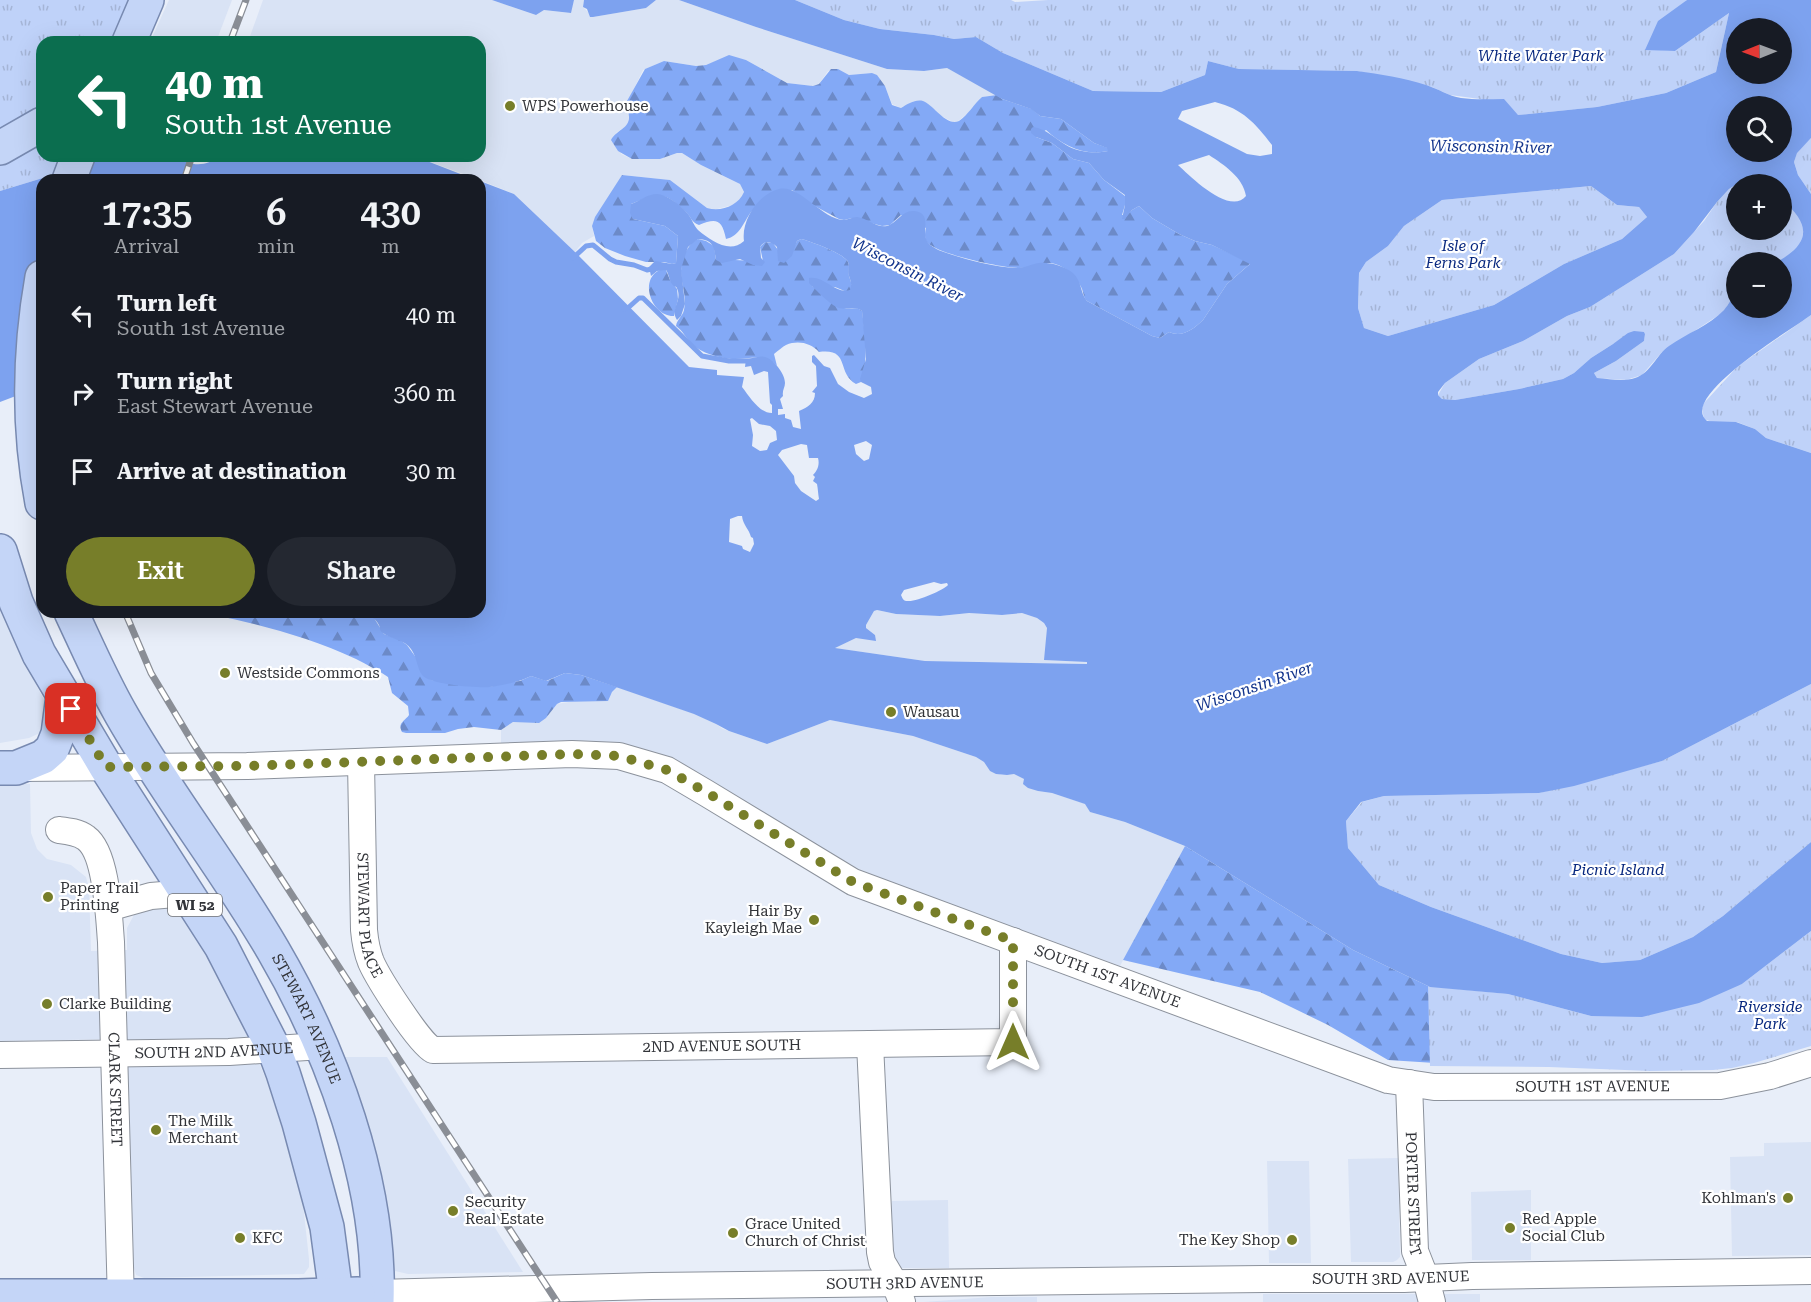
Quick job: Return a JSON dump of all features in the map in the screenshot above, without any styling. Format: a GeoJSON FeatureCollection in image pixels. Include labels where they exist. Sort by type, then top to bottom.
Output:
{"type":"FeatureCollection","features":[{"type":"Feature","properties":{"kind":"main road"},"geometry":{"type":"LineString","coordinates":[[132,36],[147,0]]}},
{"type":"Feature","properties":{"kind":"main road"},"geometry":{"type":"LineString","coordinates":[[0,148],[36,127]]}},
{"type":"Feature","properties":{"kind":"main road"},"geometry":{"type":"LineString","coordinates":[[36,308],[33,350],[36,460]]}},
{"type":"Feature","properties":{"kind":"main road","name":"WI 52"},"geometry":{"type":"LineString","coordinates":[[0,551],[29,634],[63,696],[221,946],[274,1049],[299,1123],[327,1227],[336,1298]]}},
{"type":"Feature","properties":{"kind":"main road","name":"WI 52"},"geometry":{"type":"LineString","coordinates":[[74,618],[105,685],[153,767]]}},
{"type":"Feature","properties":{"kind":"main road"},"geometry":{"type":"LineString","coordinates":[[8,768],[43,757],[52,749],[58,734],[63,696]]}},
{"type":"Feature","properties":{"kind":"main road","name":"STEWART AVENUE"},"geometry":{"type":"LineString","coordinates":[[153,767],[272,948],[300,998],[322,1046],[360,1161],[370,1210],[377,1298]]}},
{"type":"Feature","properties":{"kind":"main road","name":"SOUTH 3RD AVENUE"},"geometry":{"type":"LineString","coordinates":[[0,1296],[121,1299],[377,1298]]}},
{"type":"Feature","properties":{"kind":"street","name":"SOUTH 1ST AVENUE"},"geometry":{"type":"LineString","coordinates":[[8,768],[247,766],[572,754],[619,756],[667,770],[853,882],[1388,1080],[1434,1087],[1720,1086],[1770,1076],[1811,1063]]}},
{"type":"Feature","properties":{"kind":"street","name":"STEWART PLACE"},"geometry":{"type":"LineString","coordinates":[[361,762],[364,930],[368,951],[378,975],[420,1040],[432,1050]]}},
{"type":"Feature","properties":{"kind":"street","name":"CLARK STREET"},"geometry":{"type":"LineString","coordinates":[[59,830],[82,835],[91,843],[100,864],[108,908],[121,1299]]}},
{"type":"Feature","properties":{"kind":"street"},"geometry":{"type":"LineString","coordinates":[[108,908],[151,896],[187,893]]}},
{"type":"Feature","properties":{"kind":"street","name":"2ND AVENUE SOUTH"},"geometry":{"type":"LineString","coordinates":[[432,1050],[1013,1042],[1013,941]]}},
{"type":"Feature","properties":{"kind":"street"},"geometry":{"type":"LineString","coordinates":[[870,1044],[880,1252],[882,1262],[898,1293]]}},
{"type":"Feature","properties":{"kind":"street","name":"SOUTH 2ND AVENUE"},"geometry":{"type":"LineString","coordinates":[[0,1055],[114,1055],[322,1046]]}},
{"type":"Feature","properties":{"kind":"street","name":"PORTER STREET"},"geometry":{"type":"LineString","coordinates":[[1409,1083],[1415,1251],[1429,1290]]}},
{"type":"Feature","properties":{"kind":"street","name":"SOUTH 3RD AVENUE"},"geometry":{"type":"LineString","coordinates":[[377,1298],[548,1288],[898,1293],[1252,1279],[1429,1290],[1479,1276],[1811,1271]]}},
{"type":"Feature","properties":{"kind":"shaded area"},"geometry":{"type":"Polygon","coordinates":[[[169,0],[232,0],[218,36],[153,36],[169,0]]]}},
{"type":"Feature","properties":{"kind":"shaded area"},"geometry":{"type":"Polygon","coordinates":[[[263,0],[492,0],[536,15],[544,10],[570,13],[574,0],[584,0],[583,7],[593,17],[646,8],[656,0],[679,0],[887,69],[924,71],[947,68],[997,95],[982,97],[967,114],[957,122],[953,122],[939,115],[927,103],[914,101],[901,108],[892,104],[885,86],[872,73],[849,75],[838,69],[828,71],[819,84],[813,86],[787,83],[746,60],[729,56],[706,65],[696,66],[664,61],[643,70],[626,105],[629,115],[628,122],[616,133],[621,154],[632,159],[660,159],[682,153],[740,184],[744,193],[742,198],[733,205],[713,210],[670,180],[622,175],[592,226],[594,236],[582,243],[575,252],[514,194],[486,182],[486,174],[464,174],[430,162],[486,162],[486,36],[250,36],[263,0]]]}},
{"type":"Feature","properties":{"kind":"shaded area"},"geometry":{"type":"Polygon","coordinates":[[[0,599],[26,664],[48,708],[43,730],[40,733],[29,738],[0,743],[0,599]]]}},
{"type":"Feature","properties":{"kind":"shaded area"},"geometry":{"type":"Polygon","coordinates":[[[874,611],[896,614],[940,616],[969,613],[1002,615],[1022,613],[1037,618],[1047,628],[1045,660],[1087,662],[1087,664],[925,661],[834,648],[856,638],[875,635],[866,628],[866,625],[874,611]]]}},
{"type":"Feature","properties":{"kind":"shaded area"},"geometry":{"type":"Polygon","coordinates":[[[617,687],[695,714],[723,729],[767,744],[830,720],[913,736],[976,757],[984,762],[990,771],[1002,775],[1014,774],[1038,791],[1086,804],[1090,812],[1125,822],[1185,846],[1120,966],[859,869],[675,762],[555,742],[501,743],[501,730],[513,722],[546,718],[557,704],[610,695],[617,687]]]}},
{"type":"Feature","properties":{"kind":"shaded area"},"geometry":{"type":"Polygon","coordinates":[[[0,784],[30,784],[31,833],[37,849],[47,859],[71,865],[86,877],[89,888],[91,951],[127,950],[127,928],[135,913],[167,905],[181,914],[199,941],[234,1006],[266,1079],[285,1137],[303,1204],[309,1259],[309,1267],[304,1274],[144,1278],[136,1275],[133,1265],[127,1039],[0,1041],[0,784]]]}},
{"type":"Feature","properties":{"kind":"shaded area"},"geometry":{"type":"Polygon","coordinates":[[[340,1057],[387,1057],[523,1272],[408,1274],[395,1271],[340,1057]]]}},
{"type":"Feature","properties":{"kind":"shaded area"},"geometry":{"type":"Polygon","coordinates":[[[1811,1142],[1811,1255],[1732,1256],[1730,1157],[1764,1156],[1764,1143],[1811,1142]]]}},
{"type":"Feature","properties":{"kind":"shaded area"},"geometry":{"type":"Polygon","coordinates":[[[1398,1158],[1400,1257],[1393,1262],[1351,1262],[1348,1159],[1398,1158]]]}},
{"type":"Feature","properties":{"kind":"shaded area"},"geometry":{"type":"Polygon","coordinates":[[[1267,1161],[1309,1161],[1311,1263],[1269,1263],[1267,1161]]]}},
{"type":"Feature","properties":{"kind":"shaded area"},"geometry":{"type":"Polygon","coordinates":[[[1531,1190],[1531,1260],[1472,1260],[1471,1192],[1531,1190]]]}},
{"type":"Feature","properties":{"kind":"shaded area"},"geometry":{"type":"Polygon","coordinates":[[[948,1200],[949,1268],[897,1268],[889,1260],[892,1201],[948,1200]]]}},
{"type":"Feature","properties":{"kind":"shaded area"},"geometry":{"type":"Polygon","coordinates":[[[1263,1294],[1480,1294],[1480,1302],[1263,1302],[1263,1294]]]}},
{"type":"Feature","properties":{"kind":"shaded area"},"geometry":{"type":"Polygon","coordinates":[[[991,1297],[1037,1297],[1037,1302],[924,1302],[991,1297]]]}},
{"type":"Feature","properties":{"kind":"green space"},"geometry":{"type":"Polygon","coordinates":[[[0,0],[132,0],[117,36],[36,36],[36,162],[60,162],[55,174],[36,174],[36,180],[0,191],[0,0]]]}},
{"type":"Feature","properties":{"kind":"green space","name":"White Water Park"},"geometry":{"type":"Polygon","coordinates":[[[795,0],[1011,0],[1015,2],[1048,0],[1687,0],[1646,49],[1675,51],[1729,13],[1726,18],[1716,72],[1666,93],[1597,107],[1518,115],[1480,99],[1450,95],[1432,87],[1357,71],[1239,69],[1208,61],[1205,75],[1161,92],[1093,91],[1003,53],[976,37],[954,39],[880,29],[844,20],[795,0]]]}},
{"type":"Feature","properties":{"kind":"green space"},"geometry":{"type":"Polygon","coordinates":[[[729,55],[746,60],[787,83],[813,86],[819,84],[831,69],[838,69],[849,75],[872,73],[877,75],[885,86],[892,105],[901,108],[914,101],[923,101],[949,121],[954,122],[962,119],[982,97],[997,95],[1002,99],[1032,109],[1040,116],[1061,119],[1094,143],[1108,148],[1108,151],[1082,151],[1059,141],[1046,130],[1036,137],[1052,143],[1073,159],[1089,163],[1104,180],[1125,196],[1122,215],[1127,215],[1139,206],[1152,218],[1179,234],[1212,245],[1251,263],[1227,284],[1196,327],[1179,334],[1169,332],[1160,338],[1152,336],[1087,301],[1081,286],[1074,277],[1057,265],[1046,263],[1019,268],[956,256],[933,247],[926,240],[926,228],[901,215],[890,225],[882,226],[852,218],[839,219],[811,204],[792,190],[754,209],[738,232],[726,239],[720,224],[714,221],[699,225],[695,223],[686,212],[666,197],[654,196],[631,204],[633,219],[665,226],[678,236],[676,263],[646,262],[605,248],[596,241],[592,226],[595,217],[622,175],[670,180],[707,208],[712,209],[728,207],[741,197],[744,192],[740,184],[682,153],[660,159],[632,159],[618,151],[611,140],[627,124],[629,117],[627,101],[645,69],[664,61],[696,66],[706,65],[729,55]]]}},
{"type":"Feature","properties":{"kind":"green space"},"geometry":{"type":"Polygon","coordinates":[[[1811,138],[1811,194],[1798,175],[1794,162],[1797,152],[1811,138]]]}},
{"type":"Feature","properties":{"kind":"green space","name":"Isle of Ferns Park"},"geometry":{"type":"Polygon","coordinates":[[[1591,186],[1617,205],[1639,207],[1647,217],[1622,239],[1564,264],[1494,305],[1388,336],[1364,328],[1358,308],[1359,273],[1366,262],[1388,246],[1404,226],[1442,200],[1591,186]]]}},
{"type":"Feature","properties":{"kind":"green space"},"geometry":{"type":"Polygon","coordinates":[[[1726,192],[1726,240],[1792,240],[1792,208],[1802,223],[1803,236],[1800,244],[1792,254],[1726,252],[1726,308],[1719,315],[1662,352],[1642,375],[1626,380],[1597,378],[1594,373],[1644,341],[1644,332],[1613,344],[1563,379],[1455,400],[1442,399],[1438,395],[1445,383],[1479,359],[1523,341],[1567,316],[1590,307],[1674,254],[1704,221],[1726,192]]]}},
{"type":"Feature","properties":{"kind":"green space"},"geometry":{"type":"Polygon","coordinates":[[[698,239],[714,246],[716,260],[763,261],[760,247],[765,242],[773,243],[778,250],[795,245],[801,239],[841,255],[849,264],[851,290],[847,292],[835,287],[812,286],[839,306],[862,311],[866,350],[861,382],[856,384],[850,379],[839,357],[835,354],[819,352],[804,343],[786,345],[774,354],[777,366],[762,358],[732,359],[716,356],[692,344],[676,326],[685,305],[681,276],[682,262],[688,248],[698,239]]]}},
{"type":"Feature","properties":{"kind":"green space"},"geometry":{"type":"Polygon","coordinates":[[[662,269],[666,270],[677,289],[678,299],[674,316],[666,315],[659,310],[650,296],[650,280],[662,269]]]}},
{"type":"Feature","properties":{"kind":"green space"},"geometry":{"type":"Polygon","coordinates":[[[1811,315],[1811,453],[1766,438],[1755,429],[1737,422],[1712,422],[1704,419],[1702,408],[1704,403],[1737,367],[1811,315]]]}},
{"type":"Feature","properties":{"kind":"green space"},"geometry":{"type":"Polygon","coordinates":[[[227,618],[374,618],[384,634],[407,645],[417,659],[422,674],[431,680],[489,687],[520,681],[531,676],[547,681],[565,673],[581,675],[617,687],[608,701],[561,702],[539,723],[513,722],[501,730],[474,727],[445,733],[406,733],[402,732],[400,726],[409,715],[408,706],[392,693],[388,677],[356,659],[322,645],[269,628],[227,618]]]}},
{"type":"Feature","properties":{"kind":"green space","name":"Picnic Island"},"geometry":{"type":"Polygon","coordinates":[[[1811,684],[1811,842],[1723,916],[1693,937],[1640,960],[1602,963],[1561,954],[1431,907],[1379,885],[1348,848],[1346,821],[1362,802],[1384,796],[1539,793],[1662,761],[1811,684]]]}},
{"type":"Feature","properties":{"kind":"green space"},"geometry":{"type":"Polygon","coordinates":[[[1185,846],[1353,950],[1430,987],[1435,1063],[1388,1060],[1328,1025],[1260,992],[1123,960],[1185,846]]]}},
{"type":"Feature","properties":{"kind":"green space","name":"Riverside Park"},"geometry":{"type":"Polygon","coordinates":[[[1811,931],[1811,1046],[1754,1063],[1713,1070],[1650,1071],[1430,1066],[1428,986],[1508,994],[1591,1016],[1742,984],[1811,931]]]}},
{"type":"Feature","properties":{"kind":"water"},"geometry":{"type":"Polygon","coordinates":[[[492,0],[574,0],[571,13],[544,10],[536,15],[492,0]]]}},
{"type":"Feature","properties":{"kind":"water"},"geometry":{"type":"Polygon","coordinates":[[[584,0],[656,0],[646,8],[590,17],[587,9],[583,7],[584,0]]]}},
{"type":"Feature","properties":{"kind":"water"},"geometry":{"type":"Polygon","coordinates":[[[679,0],[795,0],[844,20],[880,29],[954,39],[976,37],[1003,53],[1093,91],[1161,92],[1205,75],[1208,61],[1239,69],[1357,71],[1383,75],[1418,83],[1461,98],[1504,99],[1518,115],[1597,107],[1666,93],[1716,72],[1726,27],[1726,84],[1792,84],[1792,18],[1728,18],[1729,13],[1675,51],[1645,50],[1658,21],[1687,0],[1811,0],[1811,138],[1797,153],[1794,162],[1798,175],[1811,194],[1811,315],[1722,380],[1708,396],[1702,410],[1707,421],[1736,422],[1755,429],[1766,438],[1811,453],[1811,684],[1662,761],[1574,786],[1539,793],[1384,796],[1361,802],[1346,821],[1348,848],[1379,885],[1431,907],[1561,954],[1602,963],[1640,960],[1693,937],[1723,916],[1811,842],[1811,931],[1742,984],[1699,1003],[1642,1017],[1591,1016],[1508,994],[1430,987],[1353,950],[1185,846],[1125,822],[1090,812],[1085,804],[1028,788],[1023,784],[1024,779],[1014,774],[996,774],[976,757],[913,736],[830,720],[767,744],[729,731],[694,714],[581,675],[565,673],[546,681],[531,676],[505,684],[484,687],[444,683],[422,675],[413,652],[408,646],[383,633],[372,618],[486,618],[486,183],[514,194],[689,367],[717,370],[717,375],[744,377],[742,387],[752,400],[763,410],[772,413],[768,372],[764,371],[754,375],[751,366],[745,367],[746,359],[763,357],[772,360],[781,371],[785,383],[783,396],[780,399],[783,409],[778,409],[778,415],[785,414],[785,418],[791,420],[793,427],[801,429],[799,411],[812,402],[815,393],[812,392],[817,386],[816,366],[812,362],[814,355],[824,366],[830,368],[838,384],[849,392],[864,398],[872,394],[871,387],[861,382],[860,379],[866,359],[862,311],[835,306],[809,283],[809,278],[820,279],[840,290],[850,290],[848,262],[834,252],[801,239],[797,241],[792,256],[784,263],[778,261],[777,247],[768,242],[760,247],[761,258],[765,262],[762,266],[740,259],[722,263],[716,260],[714,248],[710,243],[698,239],[688,247],[681,269],[685,304],[677,320],[675,313],[679,295],[677,288],[671,282],[666,270],[657,271],[651,276],[649,267],[655,261],[676,263],[678,236],[665,226],[633,219],[630,213],[631,204],[653,194],[666,196],[685,211],[703,234],[727,246],[739,245],[744,241],[745,225],[752,209],[764,196],[779,189],[787,189],[803,196],[835,218],[843,220],[857,217],[879,226],[887,226],[906,212],[920,212],[925,219],[925,237],[937,249],[968,260],[998,266],[1020,268],[1043,263],[1061,266],[1076,276],[1087,301],[1152,336],[1160,338],[1169,332],[1179,334],[1196,327],[1227,284],[1250,264],[1212,245],[1179,234],[1152,218],[1139,206],[1132,210],[1125,219],[1122,219],[1125,195],[1104,180],[1089,163],[1073,159],[1052,143],[1031,133],[1033,127],[1038,128],[1081,151],[1108,151],[1107,148],[1094,143],[1061,119],[1040,116],[1031,109],[1002,99],[947,68],[924,71],[887,69],[679,0]],[[1215,102],[1182,111],[1178,119],[1247,154],[1260,156],[1272,154],[1272,145],[1254,124],[1241,113],[1225,105],[1215,102]],[[1209,155],[1178,165],[1201,185],[1221,198],[1239,201],[1246,196],[1237,177],[1209,155]],[[1726,174],[1726,192],[1674,254],[1590,307],[1567,316],[1523,341],[1479,359],[1445,383],[1438,395],[1442,399],[1455,400],[1563,379],[1628,333],[1644,332],[1644,341],[1594,373],[1597,378],[1630,379],[1641,376],[1669,346],[1705,325],[1726,308],[1726,318],[1792,318],[1791,252],[1801,240],[1803,233],[1798,217],[1792,209],[1792,174],[1726,174]],[[1591,186],[1442,200],[1404,226],[1388,246],[1366,262],[1359,273],[1358,308],[1364,328],[1388,336],[1494,305],[1564,264],[1622,239],[1647,217],[1639,207],[1617,205],[1591,186]],[[752,418],[750,419],[753,435],[752,446],[760,451],[767,450],[770,443],[777,440],[776,431],[770,426],[759,424],[752,418]],[[866,441],[854,445],[856,454],[864,461],[869,459],[872,445],[866,441]],[[801,444],[782,450],[778,455],[794,476],[795,483],[801,491],[816,501],[819,499],[817,484],[813,481],[818,458],[809,458],[807,445],[801,444]],[[742,516],[730,519],[729,542],[742,546],[750,552],[754,544],[753,538],[742,516]],[[934,582],[904,590],[901,595],[903,600],[912,601],[936,593],[948,585],[934,582]],[[874,611],[866,628],[875,635],[876,641],[856,638],[835,648],[925,661],[1087,664],[1087,662],[1044,660],[1047,628],[1037,618],[1022,613],[1002,615],[969,613],[940,616],[874,611]]]}},
{"type":"Feature","properties":{"kind":"water"},"geometry":{"type":"Polygon","coordinates":[[[93,162],[205,164],[210,162],[430,162],[460,174],[60,174],[93,162]]]}},
{"type":"Feature","properties":{"kind":"water"},"geometry":{"type":"Polygon","coordinates":[[[36,180],[36,388],[0,402],[0,191],[36,180]]]}},
{"type":"Feature","properties":{"kind":"waterway","name":"Wisconsin River"},"geometry":{"type":"LineString","coordinates":[[573,258],[586,246],[593,245],[616,262],[647,270],[656,268]]}},
{"type":"Feature","properties":{"kind":"waterway","name":"Wisconsin River"},"geometry":{"type":"LineString","coordinates":[[624,309],[639,298],[643,298],[702,356],[729,361],[752,361]]}},
{"type":"Feature","properties":{"kind":"railway"},"geometry":{"type":"LineString","coordinates":[[232,36],[246,0]]}},
{"type":"Feature","properties":{"kind":"railway"},"geometry":{"type":"LineString","coordinates":[[186,174],[190,162]]}},
{"type":"Feature","properties":{"kind":"railway"},"geometry":{"type":"LineString","coordinates":[[128,618],[151,673],[193,743],[557,1302]]}},
{"type":"Feature","properties":{"kind":"place","name":"WPS Powerhouse"},"geometry":{"type":"Point","coordinates":[510,106]}},
{"type":"Feature","properties":{"kind":"place","name":"Westside Commons"},"geometry":{"type":"Point","coordinates":[225,673]}},
{"type":"Feature","properties":{"kind":"place","name":"Wausau"},"geometry":{"type":"Point","coordinates":[891,712]}},
{"type":"Feature","properties":{"kind":"place","name":"Paper Trail Printing"},"geometry":{"type":"Point","coordinates":[48,897]}},
{"type":"Feature","properties":{"kind":"place","name":"Hair By Kayleigh Mae"},"geometry":{"type":"Point","coordinates":[814,920]}},
{"type":"Feature","properties":{"kind":"place","name":"Clarke Building"},"geometry":{"type":"Point","coordinates":[47,1004]}},
{"type":"Feature","properties":{"kind":"place","name":"The Milk Merchant"},"geometry":{"type":"Point","coordinates":[156,1130]}},
{"type":"Feature","properties":{"kind":"place","name":"Kohlman's"},"geometry":{"type":"Point","coordinates":[1788,1198]}},
{"type":"Feature","properties":{"kind":"place","name":"Security Real Estate"},"geometry":{"type":"Point","coordinates":[453,1211]}},
{"type":"Feature","properties":{"kind":"place","name":"Red Apple Social Club"},"geometry":{"type":"Point","coordinates":[1510,1228]}},
{"type":"Feature","properties":{"kind":"place","name":"Grace United Church of Christ"},"geometry":{"type":"Point","coordinates":[733,1233]}},
{"type":"Feature","properties":{"kind":"place","name":"KFC"},"geometry":{"type":"Point","coordinates":[240,1238]}},
{"type":"Feature","properties":{"kind":"place","name":"The Key Shop"},"geometry":{"type":"Point","coordinates":[1292,1240]}},
{"type":"Feature","properties":{"kind":"route"},"geometry":{"type":"LineString","coordinates":[[71,709],[106,767],[247,766],[597,754],[619,756],[667,770],[853,882],[1013,941],[1013,1042]]}}]}
